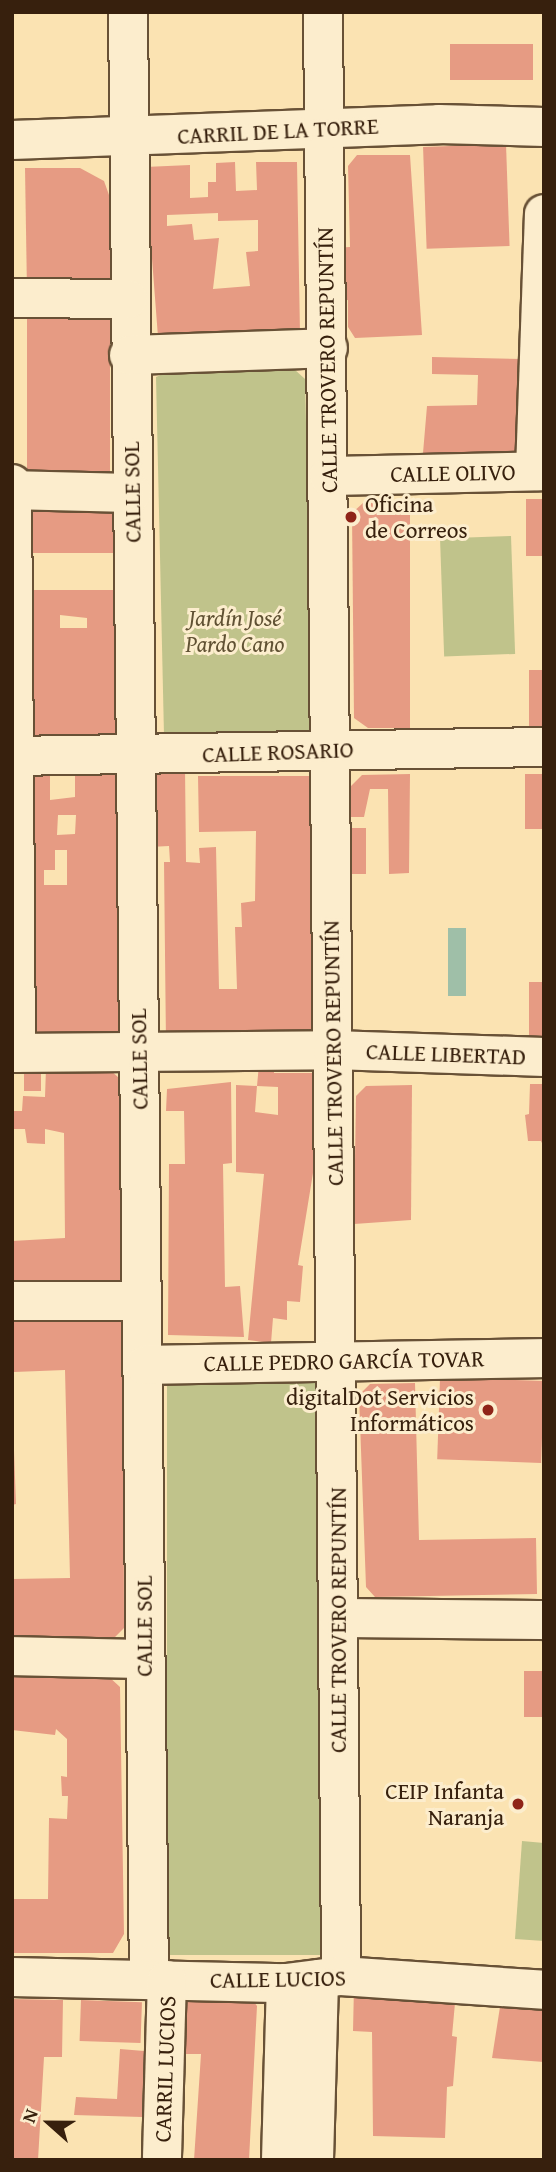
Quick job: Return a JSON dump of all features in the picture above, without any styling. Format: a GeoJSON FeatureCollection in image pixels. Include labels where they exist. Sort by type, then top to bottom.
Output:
{"type":"FeatureCollection","features":[{"type":"Feature","properties":{"kind":"street","name":"CALLE SOL"},"geometry":{"type":"LineString","coordinates":[[128,12],[133,756],[141,1301],[145,1364],[143,1659],[158,1980]]}},
{"type":"Feature","properties":{"kind":"street","name":"CALLE TROVERO REPUNTÍN"},"geometry":{"type":"LineString","coordinates":[[315,1979],[339,1618],[323,12]]}},
{"type":"Feature","properties":{"kind":"street","name":"CARRIL DE LA TORRE"},"geometry":{"type":"LineString","coordinates":[[12,140],[127,139],[439,124],[544,127]]}},
{"type":"Feature","properties":{"kind":"street","name":"CALLE OLIVO"},"geometry":{"type":"LineString","coordinates":[[329,476],[539,471],[544,214]]}},
{"type":"Feature","properties":{"kind":"street"},"geometry":{"type":"LineString","coordinates":[[12,298],[128,299]]}},
{"type":"Feature","properties":{"kind":"street"},"geometry":{"type":"LineString","coordinates":[[129,355],[328,348]]}},
{"type":"Feature","properties":{"kind":"street"},"geometry":{"type":"LineString","coordinates":[[12,484],[14,1054]]}},
{"type":"Feature","properties":{"kind":"street"},"geometry":{"type":"LineString","coordinates":[[12,490],[132,492]]}},
{"type":"Feature","properties":{"kind":"street","name":"CALLE ROSARIO"},"geometry":{"type":"LineString","coordinates":[[15,756],[544,747]]}},
{"type":"Feature","properties":{"kind":"street","name":"CALLE LIBERTAD"},"geometry":{"type":"LineString","coordinates":[[14,1054],[333,1050],[544,1057]]}},
{"type":"Feature","properties":{"kind":"street"},"geometry":{"type":"LineString","coordinates":[[12,1301],[141,1301]]}},
{"type":"Feature","properties":{"kind":"street","name":"CALLE PEDRO GARCÍA TOVAR"},"geometry":{"type":"LineString","coordinates":[[145,1364],[544,1358]]}},
{"type":"Feature","properties":{"kind":"street"},"geometry":{"type":"LineString","coordinates":[[339,1618],[544,1620]]}},
{"type":"Feature","properties":{"kind":"street"},"geometry":{"type":"LineString","coordinates":[[12,1656],[143,1659]]}},
{"type":"Feature","properties":{"kind":"street","name":"CALLE LUCIOS"},"geometry":{"type":"LineString","coordinates":[[12,1977],[315,1979],[544,1990]]}},
{"type":"Feature","properties":{"kind":"street"},"geometry":{"type":"LineString","coordinates":[[281,2160],[315,1979]]}},
{"type":"Feature","properties":{"kind":"street"},"geometry":{"type":"LineString","coordinates":[[314,2160],[315,1979]]}},
{"type":"Feature","properties":{"kind":"street","name":"CARRIL LUCIOS"},"geometry":{"type":"LineString","coordinates":[[158,1980],[162,2157]]}},
{"type":"Feature","properties":{"kind":"green space","name":"Jardín José Pardo Cano"},"geometry":{"type":"Polygon","coordinates":[[[294,369],[305,379],[313,727],[310,732],[164,735],[156,377],[172,370],[294,369]]]}},
{"type":"Feature","properties":{"kind":"green space"},"geometry":{"type":"Polygon","coordinates":[[[511,536],[515,654],[444,656],[440,538],[511,536]]]}},
{"type":"Feature","properties":{"kind":"green space"},"geometry":{"type":"Polygon","coordinates":[[[167,1368],[321,1368],[321,1955],[167,1955],[167,1368]]]}},
{"type":"Feature","properties":{"kind":"green space"},"geometry":{"type":"Polygon","coordinates":[[[522,1841],[544,1843],[544,1941],[515,1939],[522,1841]]]}},
{"type":"Feature","properties":{"kind":"shaded area"},"geometry":{"type":"Polygon","coordinates":[[[448,928],[466,928],[466,996],[448,996],[448,928]]]}},
{"type":"Feature","properties":{"kind":"building"},"geometry":{"type":"Polygon","coordinates":[[[450,44],[533,44],[533,80],[450,80],[450,44]]]}},
{"type":"Feature","properties":{"kind":"building"},"geometry":{"type":"Polygon","coordinates":[[[506,144],[510,246],[427,249],[423,147],[506,144]]]}},
{"type":"Feature","properties":{"kind":"building"},"geometry":{"type":"Polygon","coordinates":[[[357,155],[410,155],[422,335],[355,338],[348,327],[348,300],[332,301],[330,248],[350,247],[348,166],[357,155]]]}},
{"type":"Feature","properties":{"kind":"building"},"geometry":{"type":"Polygon","coordinates":[[[235,162],[236,191],[257,190],[256,162],[297,162],[300,333],[158,337],[145,167],[190,165],[190,198],[208,197],[208,182],[216,182],[216,163],[235,162]],[[218,213],[167,215],[167,226],[192,224],[194,240],[219,238],[213,289],[250,286],[246,252],[258,251],[258,220],[218,221],[218,213]]]}},
{"type":"Feature","properties":{"kind":"building"},"geometry":{"type":"Polygon","coordinates":[[[25,168],[80,168],[104,181],[109,195],[111,292],[27,291],[25,168]]]}},
{"type":"Feature","properties":{"kind":"building"},"geometry":{"type":"Polygon","coordinates":[[[27,306],[110,306],[110,481],[27,481],[27,306]]]}},
{"type":"Feature","properties":{"kind":"building"},"geometry":{"type":"Polygon","coordinates":[[[432,357],[522,359],[517,454],[423,453],[427,406],[477,405],[478,375],[432,374],[432,357]]]}},
{"type":"Feature","properties":{"kind":"building"},"geometry":{"type":"Polygon","coordinates":[[[526,499],[544,499],[544,556],[526,556],[526,499]]]}},
{"type":"Feature","properties":{"kind":"building"},"geometry":{"type":"Polygon","coordinates":[[[410,502],[410,728],[368,728],[354,718],[352,513],[363,503],[410,502]]]}},
{"type":"Feature","properties":{"kind":"building"},"geometry":{"type":"Polygon","coordinates":[[[17,509],[114,509],[114,553],[17,553],[17,509]]]}},
{"type":"Feature","properties":{"kind":"building"},"geometry":{"type":"Polygon","coordinates":[[[19,590],[114,590],[116,735],[22,737],[19,590]],[[60,615],[60,628],[87,628],[87,618],[60,615]]]}},
{"type":"Feature","properties":{"kind":"building"},"geometry":{"type":"Polygon","coordinates":[[[529,670],[544,670],[544,726],[529,726],[529,670]]]}},
{"type":"Feature","properties":{"kind":"building"},"geometry":{"type":"Polygon","coordinates":[[[185,767],[186,862],[200,863],[199,848],[216,847],[219,989],[237,989],[235,927],[242,927],[241,903],[255,901],[256,831],[199,832],[198,776],[310,776],[314,1041],[166,1044],[164,862],[170,862],[169,846],[149,847],[149,768],[185,767]]]}},
{"type":"Feature","properties":{"kind":"building"},"geometry":{"type":"Polygon","coordinates":[[[23,769],[50,769],[50,800],[75,797],[75,769],[117,769],[119,1046],[23,1045],[23,769]],[[58,815],[57,835],[75,834],[76,815],[58,815]],[[55,850],[55,870],[44,870],[44,885],[67,885],[67,850],[55,850]]]}},
{"type":"Feature","properties":{"kind":"building"},"geometry":{"type":"Polygon","coordinates":[[[410,774],[409,873],[389,874],[388,789],[370,789],[364,817],[351,817],[351,786],[362,775],[410,774]]]}},
{"type":"Feature","properties":{"kind":"building"},"geometry":{"type":"Polygon","coordinates":[[[525,774],[544,774],[544,829],[525,829],[525,774]]]}},
{"type":"Feature","properties":{"kind":"building"},"geometry":{"type":"Polygon","coordinates":[[[351,828],[366,828],[366,874],[351,874],[351,828]]]}},
{"type":"Feature","properties":{"kind":"building"},"geometry":{"type":"Polygon","coordinates":[[[529,982],[544,982],[544,1038],[529,1038],[529,982]]]}},
{"type":"Feature","properties":{"kind":"building"},"geometry":{"type":"Polygon","coordinates":[[[259,1064],[274,1064],[274,1073],[314,1073],[313,1173],[298,1265],[303,1266],[300,1302],[287,1301],[287,1320],[273,1318],[271,1343],[248,1340],[264,1174],[236,1172],[236,1085],[257,1086],[259,1064]],[[257,1086],[255,1112],[278,1115],[278,1087],[257,1086]]]}},
{"type":"Feature","properties":{"kind":"building"},"geometry":{"type":"Polygon","coordinates":[[[24,1068],[41,1068],[41,1091],[24,1091],[24,1068]]]}},
{"type":"Feature","properties":{"kind":"building"},"geometry":{"type":"Polygon","coordinates":[[[46,1068],[110,1070],[119,1078],[121,1286],[12,1296],[12,1241],[65,1238],[64,1133],[45,1129],[45,1144],[27,1143],[25,1129],[12,1129],[12,1111],[22,1111],[23,1096],[45,1097],[46,1068]]]}},
{"type":"Feature","properties":{"kind":"building"},"geometry":{"type":"Polygon","coordinates":[[[231,1082],[232,1163],[223,1164],[225,1287],[240,1286],[244,1337],[168,1335],[169,1164],[185,1164],[184,1111],[166,1111],[167,1089],[231,1082]]]}},
{"type":"Feature","properties":{"kind":"building"},"geometry":{"type":"Polygon","coordinates":[[[530,1084],[544,1084],[544,1147],[541,1141],[528,1141],[525,1115],[529,1114],[530,1084]]]}},
{"type":"Feature","properties":{"kind":"building"},"geometry":{"type":"Polygon","coordinates":[[[412,1085],[411,1220],[354,1224],[356,1096],[366,1086],[412,1085]]]}},
{"type":"Feature","properties":{"kind":"building"},"geometry":{"type":"Polygon","coordinates":[[[113,1314],[123,1324],[124,1628],[113,1639],[12,1639],[12,1579],[70,1578],[65,1370],[14,1372],[12,1315],[113,1314]]]}},
{"type":"Feature","properties":{"kind":"building"},"geometry":{"type":"Polygon","coordinates":[[[440,1377],[544,1381],[541,1463],[437,1459],[440,1377]]]}},
{"type":"Feature","properties":{"kind":"building"},"geometry":{"type":"Polygon","coordinates":[[[415,1383],[419,1540],[536,1538],[537,1594],[375,1597],[366,1587],[359,1395],[370,1384],[415,1383]]]}},
{"type":"Feature","properties":{"kind":"building"},"geometry":{"type":"Polygon","coordinates":[[[12,1451],[16,1504],[12,1505],[12,1451]]]}},
{"type":"Feature","properties":{"kind":"building"},"geometry":{"type":"Polygon","coordinates":[[[524,1671],[544,1671],[544,1717],[524,1717],[524,1671]]]}},
{"type":"Feature","properties":{"kind":"building"},"geometry":{"type":"Polygon","coordinates":[[[12,1676],[108,1676],[120,1687],[124,1934],[113,1953],[12,1953],[12,1899],[48,1899],[49,1818],[67,1819],[68,1796],[62,1796],[61,1776],[67,1777],[67,1739],[56,1729],[55,1735],[12,1730],[12,1676]]]}},
{"type":"Feature","properties":{"kind":"building"},"geometry":{"type":"Polygon","coordinates":[[[354,1986],[456,1992],[452,2036],[457,2037],[453,2086],[447,2087],[445,2138],[373,2136],[372,2032],[353,2031],[354,1986]]]}},
{"type":"Feature","properties":{"kind":"building"},"geometry":{"type":"Polygon","coordinates":[[[502,1994],[544,1996],[544,2062],[492,2058],[502,1994]]]}},
{"type":"Feature","properties":{"kind":"building"},"geometry":{"type":"Polygon","coordinates":[[[177,1997],[251,1998],[257,2006],[249,2160],[194,2160],[201,2054],[177,2054],[177,1997]]]}},
{"type":"Feature","properties":{"kind":"building"},"geometry":{"type":"Polygon","coordinates":[[[12,1999],[63,2000],[62,2057],[44,2057],[38,2160],[12,2160],[12,1999]]]}},
{"type":"Feature","properties":{"kind":"building"},"geometry":{"type":"Polygon","coordinates":[[[81,2000],[142,2002],[141,2043],[80,2041],[81,2000]]]}},
{"type":"Feature","properties":{"kind":"building"},"geometry":{"type":"Polygon","coordinates":[[[120,2049],[144,2051],[142,2117],[74,2115],[76,2097],[117,2099],[120,2049]]]}},
{"type":"Feature","properties":{"kind":"place","name":"Oficina de Correos"},"geometry":{"type":"Point","coordinates":[351,517]}},
{"type":"Feature","properties":{"kind":"place","name":"digitalDot Servicios Informáticos"},"geometry":{"type":"Point","coordinates":[488,1410]}},
{"type":"Feature","properties":{"kind":"place","name":"CEIP Infanta Naranja"},"geometry":{"type":"Point","coordinates":[518,1804]}}]}
